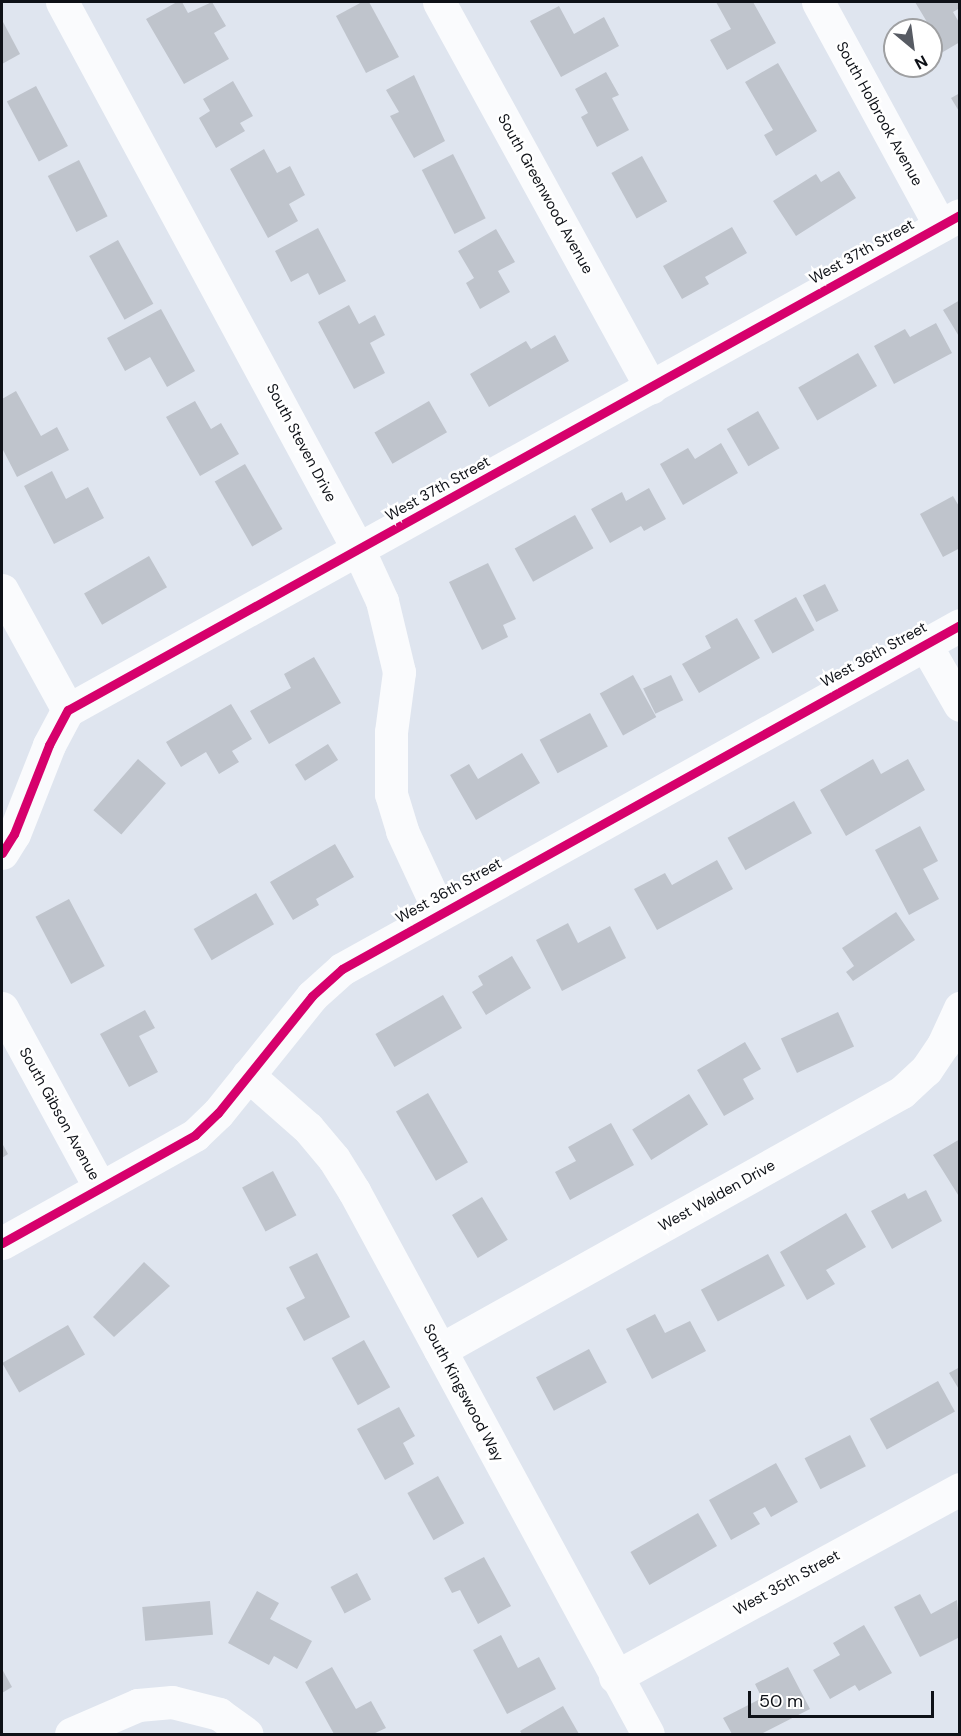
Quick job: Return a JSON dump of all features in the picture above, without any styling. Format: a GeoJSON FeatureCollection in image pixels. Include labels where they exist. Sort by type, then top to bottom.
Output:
{"type":"FeatureCollection","features":[{"type":"Feature","properties":{"kind":"street","name":"South Steven Drive"},"geometry":{"type":"LineString","coordinates":[[62,2],[359,551],[389,619],[398,664],[391,794],[402,831],[440,913]]}},
{"type":"Feature","properties":{"kind":"street","name":"South Greenwood Avenue"},"geometry":{"type":"LineString","coordinates":[[439,2],[651,387]]}},
{"type":"Feature","properties":{"kind":"street","name":"South Holbrook Avenue"},"geometry":{"type":"LineString","coordinates":[[818,2],[950,221]]}},
{"type":"Feature","properties":{"kind":"street","name":"West 37th Street"},"geometry":{"type":"LineString","coordinates":[[68,710],[359,551],[950,221]]}},
{"type":"Feature","properties":{"kind":"street"},"geometry":{"type":"LineString","coordinates":[[2,590],[68,710],[49,745],[14,834],[2,853]]}},
{"type":"Feature","properties":{"kind":"street","name":"West 36th Street"},"geometry":{"type":"LineString","coordinates":[[2,1243],[195,1135],[248,1076],[312,996],[342,969],[960,625]]}},
{"type":"Feature","properties":{"kind":"street"},"geometry":{"type":"LineString","coordinates":[[925,644],[960,705]]}},
{"type":"Feature","properties":{"kind":"street","name":"South Gibson Avenue"},"geometry":{"type":"LineString","coordinates":[[2,1008],[100,1188]]}},
{"type":"Feature","properties":{"kind":"street","name":"West Walden Drive"},"geometry":{"type":"LineString","coordinates":[[440,1350],[902,1092],[926,1070],[944,1045],[960,1008]]}},
{"type":"Feature","properties":{"kind":"street","name":"South Kingswood Way"},"geometry":{"type":"LineString","coordinates":[[248,1076],[308,1128],[334,1159],[648,1734]]}},
{"type":"Feature","properties":{"kind":"street","name":"West 35th Street"},"geometry":{"type":"LineString","coordinates":[[615,1677],[960,1489]]}},
{"type":"Feature","properties":{"kind":"street"},"geometry":{"type":"LineString","coordinates":[[71,1734],[138,1705],[172,1702],[219,1714],[247,1734]]}},
{"type":"Feature","properties":{"kind":"building"},"geometry":{"type":"Polygon","coordinates":[[[177,2],[182,2],[188,13],[212,2],[226,26],[214,33],[229,59],[184,84],[146,19],[177,2]]]}},
{"type":"Feature","properties":{"kind":"building"},"geometry":{"type":"Polygon","coordinates":[[[362,2],[369,2],[399,57],[366,73],[336,16],[362,2]]]}},
{"type":"Feature","properties":{"kind":"building"},"geometry":{"type":"Polygon","coordinates":[[[716,2],[753,2],[776,43],[727,70],[710,40],[731,29],[716,2]]]}},
{"type":"Feature","properties":{"kind":"building"},"geometry":{"type":"Polygon","coordinates":[[[915,2],[958,2],[960,8],[953,12],[960,24],[960,42],[943,52],[943,18],[925,18],[915,2]]]}},
{"type":"Feature","properties":{"kind":"building"},"geometry":{"type":"Polygon","coordinates":[[[559,6],[574,34],[604,17],[619,46],[561,77],[530,21],[559,6]]]}},
{"type":"Feature","properties":{"kind":"building"},"geometry":{"type":"Polygon","coordinates":[[[2,20],[20,54],[2,64],[2,20]]]}},
{"type":"Feature","properties":{"kind":"building"},"geometry":{"type":"Polygon","coordinates":[[[778,63],[817,131],[776,156],[764,135],[773,130],[745,82],[778,63]]]}},
{"type":"Feature","properties":{"kind":"building"},"geometry":{"type":"Polygon","coordinates":[[[606,72],[619,95],[612,98],[629,130],[597,147],[581,117],[588,113],[575,89],[606,72]]]}},
{"type":"Feature","properties":{"kind":"building"},"geometry":{"type":"Polygon","coordinates":[[[414,75],[445,141],[414,158],[390,116],[399,112],[386,90],[414,75]]]}},
{"type":"Feature","properties":{"kind":"building"},"geometry":{"type":"Polygon","coordinates":[[[233,81],[253,116],[240,123],[245,131],[216,148],[199,118],[210,111],[203,99],[233,81]]]}},
{"type":"Feature","properties":{"kind":"building"},"geometry":{"type":"Polygon","coordinates":[[[36,86],[68,146],[39,162],[7,101],[36,86]]]}},
{"type":"Feature","properties":{"kind":"building"},"geometry":{"type":"Polygon","coordinates":[[[960,93],[960,113],[951,98],[960,93]]]}},
{"type":"Feature","properties":{"kind":"building"},"geometry":{"type":"Polygon","coordinates":[[[264,149],[277,173],[290,166],[305,195],[289,204],[298,221],[268,238],[230,169],[264,149]]]}},
{"type":"Feature","properties":{"kind":"building"},"geometry":{"type":"Polygon","coordinates":[[[453,154],[486,218],[455,234],[422,170],[453,154]]]}},
{"type":"Feature","properties":{"kind":"building"},"geometry":{"type":"Polygon","coordinates":[[[642,156],[667,201],[637,218],[611,173],[642,156]]]}},
{"type":"Feature","properties":{"kind":"building"},"geometry":{"type":"Polygon","coordinates":[[[79,160],[108,216],[76,232],[48,176],[79,160]]]}},
{"type":"Feature","properties":{"kind":"building"},"geometry":{"type":"Polygon","coordinates":[[[839,171],[856,198],[796,236],[773,201],[816,174],[821,182],[839,171]]]}},
{"type":"Feature","properties":{"kind":"building"},"geometry":{"type":"Polygon","coordinates":[[[732,227],[747,253],[705,277],[709,284],[682,299],[663,266],[732,227]]]}},
{"type":"Feature","properties":{"kind":"building"},"geometry":{"type":"Polygon","coordinates":[[[318,228],[346,281],[319,295],[308,273],[291,282],[275,251],[318,228]]]}},
{"type":"Feature","properties":{"kind":"building"},"geometry":{"type":"Polygon","coordinates":[[[496,229],[515,262],[498,271],[510,292],[480,309],[466,283],[474,278],[458,251],[496,229]]]}},
{"type":"Feature","properties":{"kind":"building"},"geometry":{"type":"Polygon","coordinates":[[[118,240],[153,304],[125,320],[89,256],[118,240]]]}},
{"type":"Feature","properties":{"kind":"building"},"geometry":{"type":"Polygon","coordinates":[[[960,300],[960,338],[943,310],[960,300]]]}},
{"type":"Feature","properties":{"kind":"building"},"geometry":{"type":"Polygon","coordinates":[[[349,305],[359,324],[375,315],[385,335],[370,343],[385,373],[354,389],[318,322],[349,305]]]}},
{"type":"Feature","properties":{"kind":"building"},"geometry":{"type":"Polygon","coordinates":[[[161,309],[195,371],[167,387],[150,357],[125,371],[107,338],[161,309]]]}},
{"type":"Feature","properties":{"kind":"building"},"geometry":{"type":"Polygon","coordinates":[[[936,323],[952,353],[894,384],[874,346],[905,329],[910,337],[936,323]]]}},
{"type":"Feature","properties":{"kind":"building"},"geometry":{"type":"Polygon","coordinates":[[[555,335],[569,361],[489,407],[470,374],[526,341],[531,349],[555,335]]]}},
{"type":"Feature","properties":{"kind":"building"},"geometry":{"type":"Polygon","coordinates":[[[858,353],[877,386],[817,420],[798,388],[858,353]]]}},
{"type":"Feature","properties":{"kind":"building"},"geometry":{"type":"Polygon","coordinates":[[[16,391],[41,436],[57,427],[69,450],[17,477],[2,448],[2,399],[16,391]]]}},
{"type":"Feature","properties":{"kind":"building"},"geometry":{"type":"Polygon","coordinates":[[[195,401],[211,429],[221,423],[239,454],[200,476],[166,417],[195,401]]]}},
{"type":"Feature","properties":{"kind":"building"},"geometry":{"type":"Polygon","coordinates":[[[429,401],[447,432],[392,464],[374,432],[429,401]]]}},
{"type":"Feature","properties":{"kind":"building"},"geometry":{"type":"Polygon","coordinates":[[[758,411],[780,448],[748,466],[727,429],[758,411]]]}},
{"type":"Feature","properties":{"kind":"building"},"geometry":{"type":"Polygon","coordinates":[[[721,443],[738,473],[683,505],[660,464],[688,448],[695,459],[721,443]]]}},
{"type":"Feature","properties":{"kind":"building"},"geometry":{"type":"Polygon","coordinates":[[[245,464],[282,529],[252,546],[215,482],[245,464]]]}},
{"type":"Feature","properties":{"kind":"building"},"geometry":{"type":"Polygon","coordinates":[[[52,471],[66,499],[88,487],[104,518],[54,544],[24,486],[52,471]]]}},
{"type":"Feature","properties":{"kind":"building"},"geometry":{"type":"Polygon","coordinates":[[[649,488],[666,519],[644,531],[641,526],[610,543],[591,509],[622,492],[626,501],[649,488]]]}},
{"type":"Feature","properties":{"kind":"building"},"geometry":{"type":"Polygon","coordinates":[[[953,496],[960,508],[960,548],[943,557],[920,514],[953,496]]]}},
{"type":"Feature","properties":{"kind":"building"},"geometry":{"type":"Polygon","coordinates":[[[575,515],[593,548],[533,582],[515,548],[575,515]]]}},
{"type":"Feature","properties":{"kind":"building"},"geometry":{"type":"Polygon","coordinates":[[[149,556],[167,587],[102,625],[84,594],[149,556]]]}},
{"type":"Feature","properties":{"kind":"building"},"geometry":{"type":"Polygon","coordinates":[[[488,563],[516,619],[503,625],[508,637],[482,650],[449,582],[488,563]]]}},
{"type":"Feature","properties":{"kind":"building"},"geometry":{"type":"Polygon","coordinates":[[[825,584],[839,611],[816,622],[803,595],[825,584]]]}},
{"type":"Feature","properties":{"kind":"building"},"geometry":{"type":"Polygon","coordinates":[[[796,597],[814,630],[772,654],[754,620],[796,597]]]}},
{"type":"Feature","properties":{"kind":"building"},"geometry":{"type":"Polygon","coordinates":[[[737,618],[760,658],[699,693],[682,664],[711,648],[705,636],[737,618]]]}},
{"type":"Feature","properties":{"kind":"building"},"geometry":{"type":"Polygon","coordinates":[[[314,657],[341,703],[269,744],[250,711],[291,688],[284,674],[314,657]]]}},
{"type":"Feature","properties":{"kind":"building"},"geometry":{"type":"Polygon","coordinates":[[[633,675],[656,717],[623,735],[600,693],[633,675]]]}},
{"type":"Feature","properties":{"kind":"building"},"geometry":{"type":"Polygon","coordinates":[[[671,675],[683,700],[655,714],[643,689],[671,675]]]}},
{"type":"Feature","properties":{"kind":"building"},"geometry":{"type":"Polygon","coordinates":[[[231,704],[252,739],[232,751],[239,762],[219,774],[206,752],[181,767],[166,742],[231,704]]]}},
{"type":"Feature","properties":{"kind":"building"},"geometry":{"type":"Polygon","coordinates":[[[590,713],[608,747],[558,773],[540,740],[590,713]]]}},
{"type":"Feature","properties":{"kind":"building"},"geometry":{"type":"Polygon","coordinates":[[[328,744],[338,760],[305,781],[295,765],[328,744]]]}},
{"type":"Feature","properties":{"kind":"building"},"geometry":{"type":"Polygon","coordinates":[[[522,753],[540,783],[476,820],[450,775],[469,764],[478,779],[522,753]]]}},
{"type":"Feature","properties":{"kind":"building"},"geometry":{"type":"Polygon","coordinates":[[[138,759],[166,783],[121,835],[93,810],[138,759]]]}},
{"type":"Feature","properties":{"kind":"building"},"geometry":{"type":"Polygon","coordinates":[[[873,759],[881,774],[908,759],[925,790],[846,836],[820,790],[873,759]]]}},
{"type":"Feature","properties":{"kind":"building"},"geometry":{"type":"Polygon","coordinates":[[[794,801],[812,833],[745,870],[728,838],[794,801]]]}},
{"type":"Feature","properties":{"kind":"building"},"geometry":{"type":"Polygon","coordinates":[[[920,826],[938,861],[923,869],[939,899],[909,915],[875,850],[920,826]]]}},
{"type":"Feature","properties":{"kind":"building"},"geometry":{"type":"Polygon","coordinates":[[[335,844],[354,877],[316,899],[319,905],[293,920],[270,882],[335,844]]]}},
{"type":"Feature","properties":{"kind":"building"},"geometry":{"type":"Polygon","coordinates":[[[717,860],[733,889],[657,930],[634,889],[665,873],[672,885],[717,860]]]}},
{"type":"Feature","properties":{"kind":"building"},"geometry":{"type":"Polygon","coordinates":[[[256,893],[274,924],[212,960],[194,929],[256,893]]]}},
{"type":"Feature","properties":{"kind":"building"},"geometry":{"type":"Polygon","coordinates":[[[69,899],[105,966],[71,984],[35,917],[69,899]]]}},
{"type":"Feature","properties":{"kind":"building"},"geometry":{"type":"Polygon","coordinates":[[[896,912],[915,940],[853,981],[846,972],[854,966],[842,948],[896,912]]]}},
{"type":"Feature","properties":{"kind":"building"},"geometry":{"type":"Polygon","coordinates":[[[568,923],[578,943],[610,926],[626,958],[562,991],[536,940],[568,923]]]}},
{"type":"Feature","properties":{"kind":"building"},"geometry":{"type":"Polygon","coordinates":[[[512,956],[531,988],[486,1015],[472,992],[483,985],[478,976],[512,956]]]}},
{"type":"Feature","properties":{"kind":"building"},"geometry":{"type":"Polygon","coordinates":[[[443,995],[462,1028],[394,1067],[375,1034],[443,995]]]}},
{"type":"Feature","properties":{"kind":"building"},"geometry":{"type":"Polygon","coordinates":[[[145,1010],[155,1028],[139,1036],[158,1072],[129,1087],[100,1034],[145,1010]]]}},
{"type":"Feature","properties":{"kind":"building"},"geometry":{"type":"Polygon","coordinates":[[[838,1012],[854,1046],[797,1073],[781,1039],[838,1012]]]}},
{"type":"Feature","properties":{"kind":"building"},"geometry":{"type":"Polygon","coordinates":[[[745,1042],[761,1069],[743,1079],[754,1099],[724,1116],[697,1070],[745,1042]]]}},
{"type":"Feature","properties":{"kind":"building"},"geometry":{"type":"Polygon","coordinates":[[[428,1093],[468,1162],[436,1181],[396,1112],[428,1093]]]}},
{"type":"Feature","properties":{"kind":"building"},"geometry":{"type":"Polygon","coordinates":[[[689,1094],[708,1125],[651,1160],[632,1130],[689,1094]]]}},
{"type":"Feature","properties":{"kind":"building"},"geometry":{"type":"Polygon","coordinates":[[[611,1123],[634,1165],[570,1200],[555,1172],[576,1161],[568,1147],[611,1123]]]}},
{"type":"Feature","properties":{"kind":"building"},"geometry":{"type":"Polygon","coordinates":[[[960,1139],[960,1198],[933,1155],[960,1139]]]}},
{"type":"Feature","properties":{"kind":"building"},"geometry":{"type":"Polygon","coordinates":[[[2,1143],[8,1154],[2,1158],[2,1143]]]}},
{"type":"Feature","properties":{"kind":"building"},"geometry":{"type":"Polygon","coordinates":[[[273,1171],[296,1215],[266,1232],[242,1187],[273,1171]]]}},
{"type":"Feature","properties":{"kind":"building"},"geometry":{"type":"Polygon","coordinates":[[[926,1190],[942,1221],[892,1249],[871,1211],[905,1193],[908,1199],[926,1190]]]}},
{"type":"Feature","properties":{"kind":"building"},"geometry":{"type":"Polygon","coordinates":[[[482,1197],[508,1240],[478,1258],[452,1215],[482,1197]]]}},
{"type":"Feature","properties":{"kind":"building"},"geometry":{"type":"Polygon","coordinates":[[[846,1213],[866,1247],[826,1270],[835,1284],[807,1300],[780,1252],[846,1213]]]}},
{"type":"Feature","properties":{"kind":"building"},"geometry":{"type":"Polygon","coordinates":[[[317,1253],[350,1317],[304,1341],[286,1308],[305,1298],[289,1267],[317,1253]]]}},
{"type":"Feature","properties":{"kind":"building"},"geometry":{"type":"Polygon","coordinates":[[[768,1254],[785,1286],[718,1321],[701,1290],[768,1254]]]}},
{"type":"Feature","properties":{"kind":"building"},"geometry":{"type":"Polygon","coordinates":[[[144,1262],[170,1286],[114,1337],[93,1317],[144,1262]]]}},
{"type":"Feature","properties":{"kind":"building"},"geometry":{"type":"Polygon","coordinates":[[[655,1314],[665,1333],[690,1321],[706,1351],[652,1379],[626,1329],[655,1314]]]}},
{"type":"Feature","properties":{"kind":"building"},"geometry":{"type":"Polygon","coordinates":[[[68,1325],[85,1354],[19,1392],[2,1363],[68,1325]]]}},
{"type":"Feature","properties":{"kind":"building"},"geometry":{"type":"Polygon","coordinates":[[[364,1340],[390,1387],[358,1405],[332,1358],[364,1340]]]}},
{"type":"Feature","properties":{"kind":"building"},"geometry":{"type":"Polygon","coordinates":[[[589,1349],[607,1383],[554,1411],[536,1377],[589,1349]]]}},
{"type":"Feature","properties":{"kind":"building"},"geometry":{"type":"Polygon","coordinates":[[[960,1367],[960,1391],[949,1373],[960,1367]]]}},
{"type":"Feature","properties":{"kind":"building"},"geometry":{"type":"Polygon","coordinates":[[[938,1381],[955,1412],[887,1449],[870,1419],[938,1381]]]}},
{"type":"Feature","properties":{"kind":"building"},"geometry":{"type":"Polygon","coordinates":[[[399,1407],[415,1436],[403,1443],[414,1464],[385,1480],[357,1429],[399,1407]]]}},
{"type":"Feature","properties":{"kind":"building"},"geometry":{"type":"Polygon","coordinates":[[[850,1435],[866,1466],[820,1489],[805,1458],[850,1435]]]}},
{"type":"Feature","properties":{"kind":"building"},"geometry":{"type":"Polygon","coordinates":[[[776,1463],[798,1502],[771,1517],[765,1507],[753,1513],[760,1524],[731,1540],[709,1500],[776,1463]]]}},
{"type":"Feature","properties":{"kind":"building"},"geometry":{"type":"Polygon","coordinates":[[[438,1476],[464,1523],[434,1540],[407,1493],[438,1476]]]}},
{"type":"Feature","properties":{"kind":"building"},"geometry":{"type":"Polygon","coordinates":[[[698,1513],[717,1546],[649,1585],[630,1552],[698,1513]]]}},
{"type":"Feature","properties":{"kind":"building"},"geometry":{"type":"Polygon","coordinates":[[[484,1557],[511,1606],[478,1624],[460,1590],[452,1593],[444,1578],[484,1557]]]}},
{"type":"Feature","properties":{"kind":"building"},"geometry":{"type":"Polygon","coordinates":[[[357,1573],[371,1599],[345,1614],[331,1587],[357,1573]]]}},
{"type":"Feature","properties":{"kind":"building"},"geometry":{"type":"Polygon","coordinates":[[[257,1591],[279,1603],[270,1619],[312,1641],[297,1669],[274,1656],[269,1665],[228,1643],[257,1591]]]}},
{"type":"Feature","properties":{"kind":"building"},"geometry":{"type":"Polygon","coordinates":[[[920,1594],[931,1614],[957,1600],[960,1637],[920,1657],[894,1607],[920,1594]]]}},
{"type":"Feature","properties":{"kind":"building"},"geometry":{"type":"Polygon","coordinates":[[[210,1601],[213,1635],[145,1641],[142,1607],[210,1601]]]}},
{"type":"Feature","properties":{"kind":"building"},"geometry":{"type":"Polygon","coordinates":[[[864,1625],[892,1673],[859,1691],[855,1685],[830,1699],[813,1670],[840,1655],[833,1643],[864,1625]]]}},
{"type":"Feature","properties":{"kind":"building"},"geometry":{"type":"Polygon","coordinates":[[[501,1635],[518,1668],[539,1657],[556,1689],[507,1714],[473,1650],[501,1635]]]}},
{"type":"Feature","properties":{"kind":"building"},"geometry":{"type":"Polygon","coordinates":[[[332,1667],[356,1709],[371,1701],[386,1728],[373,1734],[334,1734],[305,1682],[332,1667]]]}},
{"type":"Feature","properties":{"kind":"building"},"geometry":{"type":"Polygon","coordinates":[[[788,1667],[810,1709],[761,1734],[732,1734],[723,1718],[762,1698],[755,1684],[788,1667]]]}},
{"type":"Feature","properties":{"kind":"building"},"geometry":{"type":"Polygon","coordinates":[[[2,1669],[12,1687],[2,1693],[2,1669]]]}},
{"type":"Feature","properties":{"kind":"building"},"geometry":{"type":"Polygon","coordinates":[[[563,1706],[579,1734],[522,1734],[520,1731],[563,1706]]]}},
{"type":"Feature","properties":{"kind":"cycle path"},"geometry":{"type":"LineString","coordinates":[[2,853],[14,834],[49,745],[68,710],[960,215]]}},
{"type":"Feature","properties":{"kind":"cycle path"},"geometry":{"type":"LineString","coordinates":[[2,1243],[195,1135],[218,1113],[312,996],[342,969],[960,625]]}}]}
